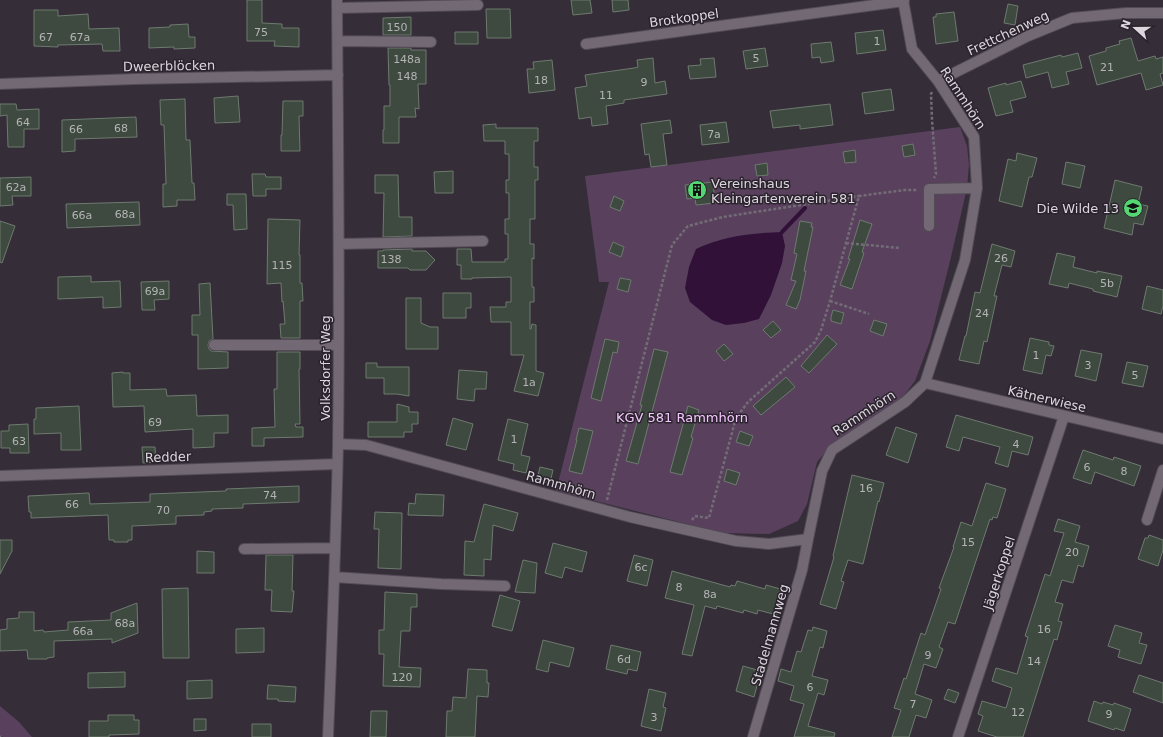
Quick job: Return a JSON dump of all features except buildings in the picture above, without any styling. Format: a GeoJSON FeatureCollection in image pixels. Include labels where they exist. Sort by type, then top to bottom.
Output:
{"type":"FeatureCollection","features":[{"type":"Feature","properties":{"kind":"street","name":"Brotkoppel"},"geometry":{"type":"LineString","coordinates":[[586,44],[904,1]]}},
{"type":"Feature","properties":{"kind":"street","name":"Rammhörn"},"geometry":{"type":"LineString","coordinates":[[338,444],[366,445],[605,511],[736,541],[769,544],[808,539],[822,471],[832,450],[905,402],[925,383],[965,260],[978,188],[974,137],[938,81],[912,48],[904,1]]}},
{"type":"Feature","properties":{"kind":"street"},"geometry":{"type":"LineString","coordinates":[[337,4],[478,5]]}},
{"type":"Feature","properties":{"kind":"street","name":"Volksdorfer Weg"},"geometry":{"type":"LineString","coordinates":[[328,737],[332,660],[338,444],[339,244],[337,4]]}},
{"type":"Feature","properties":{"kind":"street","name":"Frettchenweg"},"geometry":{"type":"LineString","coordinates":[[938,81],[1028,36],[1072,18],[1126,13],[1163,13]]}},
{"type":"Feature","properties":{"kind":"street"},"geometry":{"type":"LineString","coordinates":[[338,41],[431,42]]}},
{"type":"Feature","properties":{"kind":"street","name":"Dweerblöcken"},"geometry":{"type":"LineString","coordinates":[[0,84],[135,79],[338,75]]}},
{"type":"Feature","properties":{"kind":"street"},"geometry":{"type":"LineString","coordinates":[[929,226],[929,189],[978,188]]}},
{"type":"Feature","properties":{"kind":"street"},"geometry":{"type":"LineString","coordinates":[[339,244],[484,241]]}},
{"type":"Feature","properties":{"kind":"street"},"geometry":{"type":"LineString","coordinates":[[214,345],[338,345]]}},
{"type":"Feature","properties":{"kind":"street","name":"Kätnerwiese"},"geometry":{"type":"LineString","coordinates":[[925,383],[1163,439]]}},
{"type":"Feature","properties":{"kind":"street","name":"Jägerkoppel"},"geometry":{"type":"LineString","coordinates":[[958,737],[1064,416]]}},
{"type":"Feature","properties":{"kind":"street","name":"Redder"},"geometry":{"type":"LineString","coordinates":[[0,476],[337,464]]}},
{"type":"Feature","properties":{"kind":"street"},"geometry":{"type":"LineString","coordinates":[[1147,520],[1163,470]]}},
{"type":"Feature","properties":{"kind":"street","name":"Stadelmannweg"},"geometry":{"type":"LineString","coordinates":[[754,737],[802,570],[808,539]]}},
{"type":"Feature","properties":{"kind":"street"},"geometry":{"type":"LineString","coordinates":[[244,548],[335,548]]}},
{"type":"Feature","properties":{"kind":"street"},"geometry":{"type":"LineString","coordinates":[[334,577],[441,584],[504,586]]}},
{"type":"Feature","properties":{"kind":"path"},"geometry":{"type":"LineString","coordinates":[[605,511],[672,245],[688,226],[723,216],[859,196],[905,190],[929,189],[936,174],[931,94],[938,81]]}},
{"type":"Feature","properties":{"kind":"path"},"geometry":{"type":"LineString","coordinates":[[684,529],[695,516],[709,518],[736,418],[748,402],[815,342],[822,330],[859,196]]}},
{"type":"Feature","properties":{"kind":"path"},"geometry":{"type":"LineString","coordinates":[[846,243],[900,248]]}},
{"type":"Feature","properties":{"kind":"path"},"geometry":{"type":"LineString","coordinates":[[830,301],[869,314]]}},
{"type":"Feature","properties":{"kind":"green space","name":"KGV 581 Rammhörn"},"geometry":{"type":"Polygon","coordinates":[[[960,127],[967,146],[969,165],[967,188],[930,341],[915,381],[901,399],[833,443],[817,462],[807,504],[798,521],[769,534],[723,533],[556,491],[609,282],[599,282],[585,176],[960,127]]]}},
{"type":"Feature","properties":{"kind":"green space"},"geometry":{"type":"Polygon","coordinates":[[[0,706],[19,722],[32,737],[3,737],[0,735],[0,706]]]}},
{"type":"Feature","properties":{"kind":"shaded area"},"geometry":{"type":"Polygon","coordinates":[[[782,232],[785,246],[782,263],[771,295],[759,319],[744,323],[726,325],[712,320],[690,302],[685,288],[689,267],[696,249],[727,238],[760,233],[782,232]]]}},
{"type":"Feature","properties":{"kind":"waterway"},"geometry":{"type":"LineString","coordinates":[[782,232],[805,208]]}},
{"type":"Feature","properties":{"kind":"place","name":"Vereinshaus Kleingartenverein 581"},"geometry":{"type":"Point","coordinates":[697,190]}},
{"type":"Feature","properties":{"kind":"place","name":"Die Wilde 13"},"geometry":{"type":"Point","coordinates":[1133,208]}}]}
